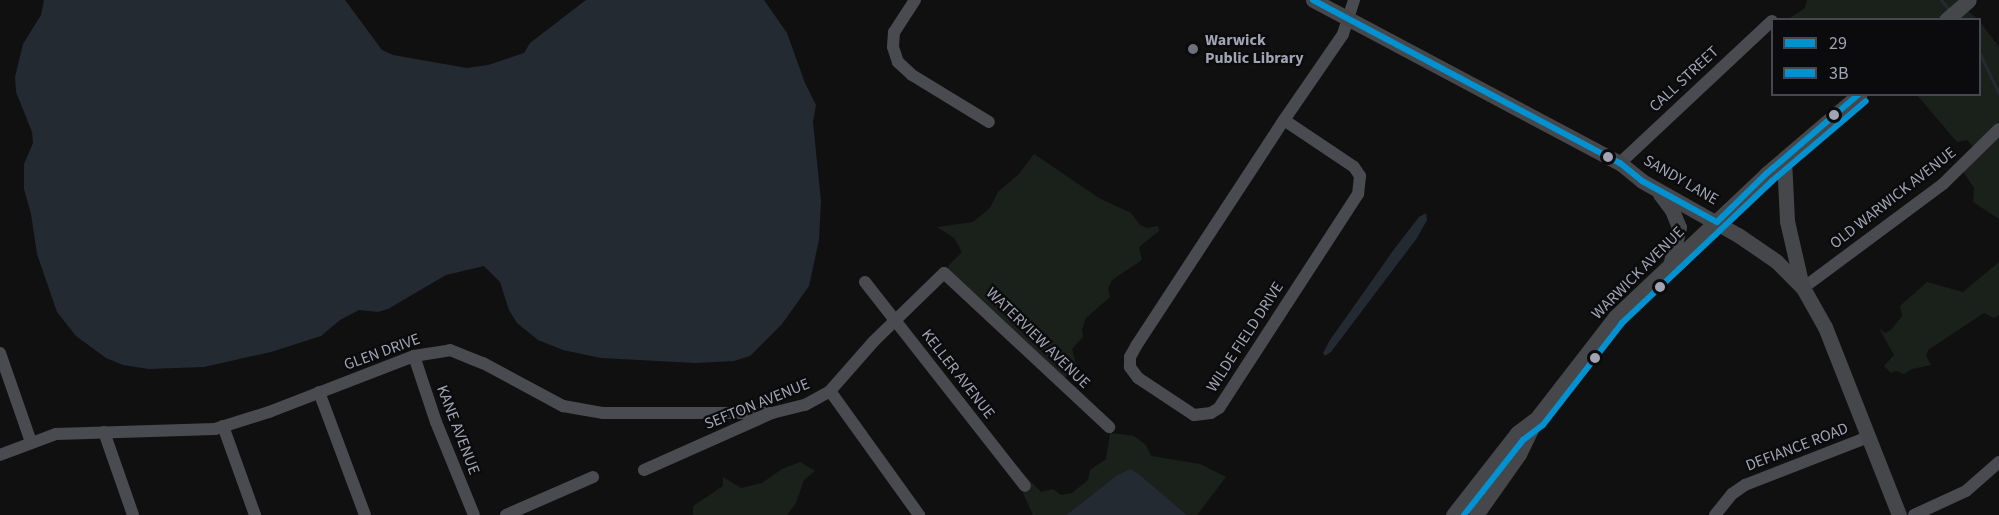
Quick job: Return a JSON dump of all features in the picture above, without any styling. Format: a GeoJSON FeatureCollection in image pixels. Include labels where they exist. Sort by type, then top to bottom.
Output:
{"type":"FeatureCollection","features":[{"type":"Feature","properties":{"kind":"main road","name":"SANDY LANE"},"geometry":{"type":"LineString","coordinates":[[1313,0],[1620,163],[1654,188],[1717,222],[1761,250],[1803,288],[1825,327],[1899,515]]}},
{"type":"Feature","properties":{"kind":"main road"},"geometry":{"type":"LineString","coordinates":[[1948,18],[1969,0]]}},
{"type":"Feature","properties":{"kind":"main road","name":"WARWICK AVENUE"},"geometry":{"type":"LineString","coordinates":[[1476,515],[1519,454],[1536,419],[1615,317],[1670,263],[1784,159],[1858,96]]}},
{"type":"Feature","properties":{"kind":"main road"},"geometry":{"type":"LineString","coordinates":[[1784,159],[1787,222],[1803,288]]}},
{"type":"Feature","properties":{"kind":"main road"},"geometry":{"type":"LineString","coordinates":[[1654,188],[1672,210],[1679,227],[1670,263]]}},
{"type":"Feature","properties":{"kind":"main road","name":"WARWICK AVENUE"},"geometry":{"type":"LineString","coordinates":[[1453,515],[1517,433],[1536,419]]}},
{"type":"Feature","properties":{"kind":"street"},"geometry":{"type":"LineString","coordinates":[[915,0],[894,32],[894,47],[898,62],[912,75],[989,122]]}},
{"type":"Feature","properties":{"kind":"street","name":"WILDE FIELD DRIVE"},"geometry":{"type":"LineString","coordinates":[[1284,120],[1354,167],[1360,176],[1358,194],[1219,408],[1211,413],[1194,415],[1138,378],[1132,372],[1130,357],[1284,120],[1343,34],[1354,0]]}},
{"type":"Feature","properties":{"kind":"street","name":"CALL STREET"},"geometry":{"type":"LineString","coordinates":[[1620,163],[1771,23]]}},
{"type":"Feature","properties":{"kind":"street","name":"OLD WARWICK AVENUE"},"geometry":{"type":"LineString","coordinates":[[1803,288],[1943,184],[1999,129]]}},
{"type":"Feature","properties":{"kind":"street","name":"SEFTON AVENUE"},"geometry":{"type":"LineString","coordinates":[[644,470],[772,413],[805,405],[830,391],[894,320],[944,273]]}},
{"type":"Feature","properties":{"kind":"street","name":"WATERVIEW AVENUE"},"geometry":{"type":"LineString","coordinates":[[944,273],[1109,427]]}},
{"type":"Feature","properties":{"kind":"street","name":"KELLER AVENUE"},"geometry":{"type":"LineString","coordinates":[[866,282],[1025,486]]}},
{"type":"Feature","properties":{"kind":"street","name":"GLEN DRIVE"},"geometry":{"type":"LineString","coordinates":[[0,455],[56,434],[197,431],[223,426],[414,356],[435,351],[457,352],[555,404],[582,410],[603,413],[772,413]]}},
{"type":"Feature","properties":{"kind":"street"},"geometry":{"type":"LineString","coordinates":[[0,353],[30,442]]}},
{"type":"Feature","properties":{"kind":"street","name":"KANE AVENUE"},"geometry":{"type":"LineString","coordinates":[[414,356],[436,422],[474,515]]}},
{"type":"Feature","properties":{"kind":"street"},"geometry":{"type":"LineString","coordinates":[[830,391],[919,515]]}},
{"type":"Feature","properties":{"kind":"street"},"geometry":{"type":"LineString","coordinates":[[319,392],[365,515]]}},
{"type":"Feature","properties":{"kind":"street"},"geometry":{"type":"LineString","coordinates":[[223,426],[255,515]]}},
{"type":"Feature","properties":{"kind":"street"},"geometry":{"type":"LineString","coordinates":[[104,432],[133,515]]}},
{"type":"Feature","properties":{"kind":"street","name":"DEFIANCE ROAD"},"geometry":{"type":"LineString","coordinates":[[1715,515],[1732,494],[1745,485],[1868,437]]}},
{"type":"Feature","properties":{"kind":"street"},"geometry":{"type":"LineString","coordinates":[[1914,515],[1966,491],[1999,462]]}},
{"type":"Feature","properties":{"kind":"street"},"geometry":{"type":"LineString","coordinates":[[506,515],[593,477]]}},
{"type":"Feature","properties":{"kind":"shaded area"},"geometry":{"type":"Polygon","coordinates":[[[44,0],[345,0],[382,50],[393,55],[467,68],[488,65],[524,53],[530,43],[586,0],[764,0],[787,33],[805,83],[816,105],[813,122],[821,201],[819,240],[809,286],[782,324],[750,356],[734,361],[695,363],[601,358],[563,350],[538,340],[517,323],[509,310],[500,282],[484,266],[446,275],[388,309],[378,312],[359,310],[340,320],[321,336],[271,352],[204,367],[149,369],[123,365],[106,358],[76,336],[57,312],[37,254],[31,214],[24,189],[24,164],[33,143],[32,132],[16,92],[15,77],[23,44],[41,15],[44,0]]]}},
{"type":"Feature","properties":{"kind":"shaded area"},"geometry":{"type":"Polygon","coordinates":[[[1807,0],[1970,0],[1963,7],[1977,18],[1790,18],[1805,8],[1807,0]]]}},
{"type":"Feature","properties":{"kind":"shaded area"},"geometry":{"type":"Polygon","coordinates":[[[1981,23],[1999,47],[1999,219],[1973,202],[1974,188],[1962,170],[1978,151],[1967,140],[1957,142],[1918,96],[1981,96],[1981,23]]]}},
{"type":"Feature","properties":{"kind":"shaded area"},"geometry":{"type":"Polygon","coordinates":[[[1034,154],[1099,198],[1131,213],[1140,225],[1147,228],[1158,226],[1159,231],[1139,247],[1142,260],[1112,280],[1108,289],[1110,297],[1086,318],[1082,329],[1083,337],[1072,349],[1077,367],[1060,382],[948,273],[949,265],[962,252],[954,238],[937,227],[973,222],[990,208],[998,192],[1019,174],[1034,154]]]}},
{"type":"Feature","properties":{"kind":"shaded area"},"geometry":{"type":"Polygon","coordinates":[[[1426,213],[1427,220],[1417,238],[1331,352],[1325,356],[1323,353],[1330,340],[1395,248],[1419,217],[1426,213]]]}},
{"type":"Feature","properties":{"kind":"shaded area"},"geometry":{"type":"Polygon","coordinates":[[[1999,262],[1999,315],[1994,318],[1984,313],[1928,350],[1926,356],[1931,365],[1912,369],[1904,374],[1896,371],[1891,373],[1884,366],[1894,355],[1879,328],[1885,333],[1891,330],[1902,316],[1900,306],[1927,282],[1963,292],[1999,262]]]}},
{"type":"Feature","properties":{"kind":"shaded area"},"geometry":{"type":"Polygon","coordinates":[[[1110,433],[1134,436],[1146,445],[1151,456],[1200,464],[1226,477],[1197,515],[1187,515],[1139,474],[1116,476],[1066,515],[1033,515],[1023,493],[1024,475],[1041,492],[1053,489],[1061,495],[1072,493],[1088,480],[1090,470],[1106,459],[1110,433]]]}},
{"type":"Feature","properties":{"kind":"shaded area"},"geometry":{"type":"Polygon","coordinates":[[[800,462],[815,471],[804,480],[796,503],[787,515],[693,515],[693,506],[723,486],[723,477],[741,488],[762,483],[782,469],[800,462]]]}},
{"type":"Feature","properties":{"kind":"shaded area"},"geometry":{"type":"Polygon","coordinates":[[[1130,469],[1187,515],[1066,515],[1116,476],[1130,469]]]}},
{"type":"Feature","properties":{"kind":"waterway"},"geometry":{"type":"LineString","coordinates":[[1941,0],[1949,10]]}},
{"type":"Feature","properties":{"kind":"waterway"},"geometry":{"type":"LineString","coordinates":[[1981,56],[1999,94]]}},
{"type":"Feature","properties":{"kind":"transit line","name":"29"},"geometry":{"type":"LineString","coordinates":[[1313,0],[1620,163],[1642,181],[1717,222]]}},
{"type":"Feature","properties":{"kind":"transit line","name":"29"},"geometry":{"type":"LineString","coordinates":[[1717,222],[1766,174],[1857,96]]}},
{"type":"Feature","properties":{"kind":"transit line","name":"3B"},"geometry":{"type":"LineString","coordinates":[[1464,515],[1523,440],[1543,425],[1622,323],[1772,181],[1866,101]]}},
{"type":"Feature","properties":{"kind":"place","name":"Warwick Public Library"},"geometry":{"type":"Point","coordinates":[1193,49]}}]}
